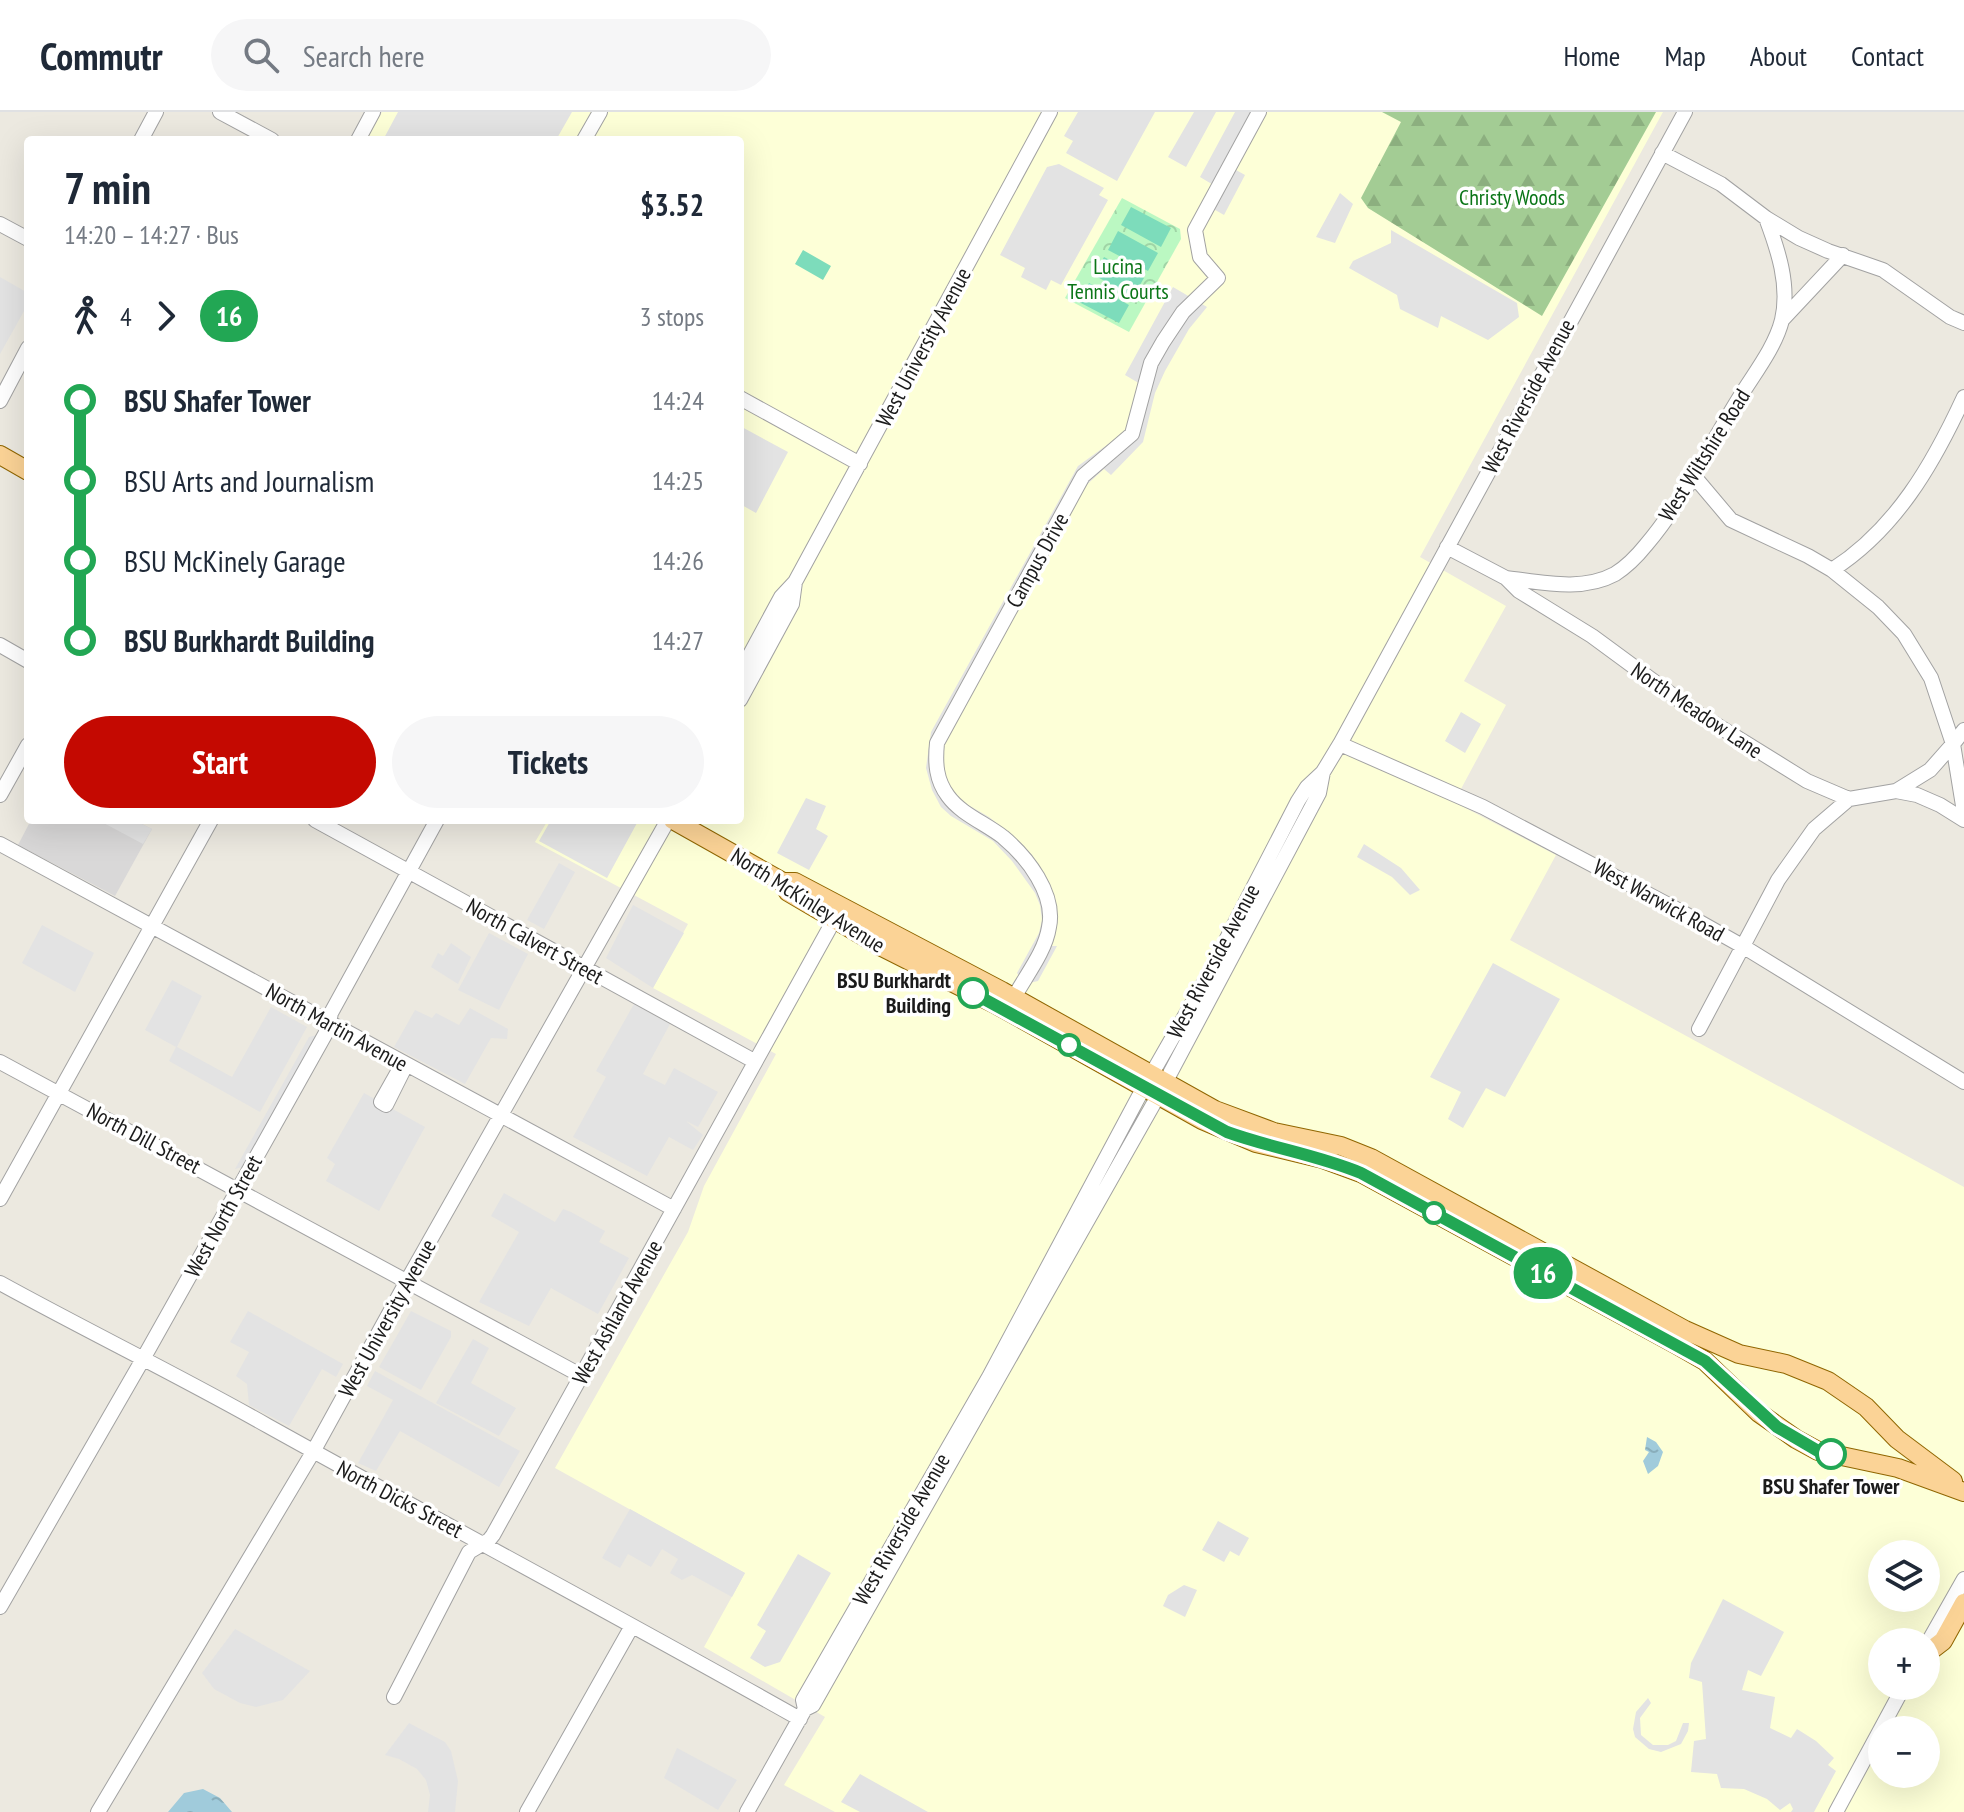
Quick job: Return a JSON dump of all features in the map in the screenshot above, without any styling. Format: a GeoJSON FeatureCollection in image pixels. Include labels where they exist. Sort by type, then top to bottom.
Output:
{"type":"FeatureCollection","features":[{"type":"Feature","properties":{"kind":"main road"},"geometry":{"type":"LineString","coordinates":[[0,455],[24,469]]}},
{"type":"Feature","properties":{"kind":"main road","name":"North McKinley Avenue"},"geometry":{"type":"LineString","coordinates":[[677,824],[783,882],[788,892],[834,920],[1011,1005],[1159,1086],[1227,1132],[1361,1173],[1705,1361],[1777,1427],[1818,1451],[1898,1468],[1964,1492]]}},
{"type":"Feature","properties":{"kind":"main road"},"geometry":{"type":"LineString","coordinates":[[783,882],[795,882],[1011,1005]]}},
{"type":"Feature","properties":{"kind":"main road","name":"North McKinley Avenue"},"geometry":{"type":"LineString","coordinates":[[1159,1086],[1245,1123],[1341,1146],[1371,1158],[1685,1330],[1739,1354],[1786,1364],[1816,1375],[1849,1393],[1897,1439],[1964,1492]]}},
{"type":"Feature","properties":{"kind":"main road"},"geometry":{"type":"LineString","coordinates":[[1940,1644],[1964,1603]]}},
{"type":"Feature","properties":{"kind":"street"},"geometry":{"type":"LineString","coordinates":[[143,136],[156,112]]}},
{"type":"Feature","properties":{"kind":"street"},"geometry":{"type":"LineString","coordinates":[[220,112],[265,136]]}},
{"type":"Feature","properties":{"kind":"street"},"geometry":{"type":"LineString","coordinates":[[360,136],[373,112]]}},
{"type":"Feature","properties":{"kind":"street"},"geometry":{"type":"LineString","coordinates":[[586,136],[600,112]]}},
{"type":"Feature","properties":{"kind":"street","name":"West University Avenue"},"geometry":{"type":"LineString","coordinates":[[744,666],[781,597],[795,582],[1050,112]]}},
{"type":"Feature","properties":{"kind":"street","name":"Campus Drive"},"geometry":{"type":"LineString","coordinates":[[1011,1005],[1049,931],[1050,913],[1046,896],[1024,859],[1002,837],[949,798],[940,783],[935,763],[937,743],[1083,476],[1132,434],[1151,363],[1163,342],[1183,312],[1218,278],[1200,257],[1195,230],[1259,112]]}},
{"type":"Feature","properties":{"kind":"street","name":"West Riverside Avenue"},"geometry":{"type":"LineString","coordinates":[[747,1812],[802,1714],[803,1700],[1159,1086],[1319,793],[1323,772],[1685,112]]}},
{"type":"Feature","properties":{"kind":"street"},"geometry":{"type":"LineString","coordinates":[[1662,153],[1721,184],[1799,238],[1883,270],[1950,317],[1964,323]]}},
{"type":"Feature","properties":{"kind":"street","name":"West Wiltshire Road"},"geometry":{"type":"LineString","coordinates":[[1506,578],[1554,584],[1586,583],[1614,574],[1647,544],[1769,349],[1781,321],[1784,302],[1781,267],[1766,218]]}},
{"type":"Feature","properties":{"kind":"street"},"geometry":{"type":"LineString","coordinates":[[0,224],[24,237]]}},
{"type":"Feature","properties":{"kind":"street"},"geometry":{"type":"LineString","coordinates":[[1781,321],[1843,255]]}},
{"type":"Feature","properties":{"kind":"street"},"geometry":{"type":"LineString","coordinates":[[0,401],[24,356]]}},
{"type":"Feature","properties":{"kind":"street"},"geometry":{"type":"LineString","coordinates":[[1832,570],[1890,521],[1917,487],[1939,451],[1964,397]]}},
{"type":"Feature","properties":{"kind":"street"},"geometry":{"type":"LineString","coordinates":[[744,400],[860,464]]}},
{"type":"Feature","properties":{"kind":"street"},"geometry":{"type":"LineString","coordinates":[[1693,475],[1731,520],[1832,570],[1878,607],[1914,647],[1937,693],[1953,744],[1964,812]]}},
{"type":"Feature","properties":{"kind":"street","name":"North Meadow Lane"},"geometry":{"type":"LineString","coordinates":[[1447,547],[1506,578],[1519,591],[1592,636],[1739,740],[1807,781],[1849,799]]}},
{"type":"Feature","properties":{"kind":"street","name":"West University Avenue"},"geometry":{"type":"LineString","coordinates":[[744,693],[792,604],[795,582]]}},
{"type":"Feature","properties":{"kind":"street"},"geometry":{"type":"LineString","coordinates":[[0,645],[24,659]]}},
{"type":"Feature","properties":{"kind":"street"},"geometry":{"type":"LineString","coordinates":[[1699,1029],[1778,880],[1800,847],[1827,816],[1849,799],[1896,791],[1918,779],[1964,730]]}},
{"type":"Feature","properties":{"kind":"street","name":"West Warwick Road"},"geometry":{"type":"LineString","coordinates":[[1340,744],[1483,807],[1744,947],[1964,1082]]}},
{"type":"Feature","properties":{"kind":"street"},"geometry":{"type":"LineString","coordinates":[[0,795],[24,752]]}},
{"type":"Feature","properties":{"kind":"street"},"geometry":{"type":"LineString","coordinates":[[1896,791],[1929,799],[1964,820]]}},
{"type":"Feature","properties":{"kind":"street"},"geometry":{"type":"LineString","coordinates":[[0,1199],[209,824]]}},
{"type":"Feature","properties":{"kind":"street","name":"North Calvert Street"},"geometry":{"type":"LineString","coordinates":[[322,824],[754,1061]]}},
{"type":"Feature","properties":{"kind":"street","name":"West North Street"},"geometry":{"type":"LineString","coordinates":[[0,1607],[238,1189],[435,824]]}},
{"type":"Feature","properties":{"kind":"street","name":"West University Avenue"},"geometry":{"type":"LineString","coordinates":[[98,1812],[313,1452],[583,967],[668,824]]}},
{"type":"Feature","properties":{"kind":"street","name":"North Martin Avenue"},"geometry":{"type":"LineString","coordinates":[[0,844],[674,1209]]}},
{"type":"Feature","properties":{"kind":"street","name":"West Ashland Avenue"},"geometry":{"type":"LineString","coordinates":[[394,1697],[469,1552],[493,1535],[834,920]]}},
{"type":"Feature","properties":{"kind":"street","name":"North Dill Street"},"geometry":{"type":"LineString","coordinates":[[0,1062],[582,1376]]}},
{"type":"Feature","properties":{"kind":"street","name":"North Dicks Street"},"geometry":{"type":"LineString","coordinates":[[0,1283],[632,1626],[802,1714]]}},
{"type":"Feature","properties":{"kind":"street"},"geometry":{"type":"LineString","coordinates":[[1936,1628],[1964,1579]]}},
{"type":"Feature","properties":{"kind":"street"},"geometry":{"type":"LineString","coordinates":[[527,1812],[632,1626]]}},
{"type":"Feature","properties":{"kind":"street"},"geometry":{"type":"LineString","coordinates":[[1836,1812],[1896,1700]]}},
{"type":"Feature","properties":{"kind":"shaded area"},"geometry":{"type":"Polygon","coordinates":[[[382,112],[1663,112],[1420,557],[1506,606],[1464,681],[1506,705],[1454,802],[1556,855],[1510,940],[1964,1187],[1964,1812],[835,1812],[784,1785],[825,1717],[704,1647],[745,1573],[555,1468],[688,1232],[704,1186],[776,1054],[653,988],[688,924],[535,842],[546,824],[744,824],[744,136],[368,136],[382,112]]]}},
{"type":"Feature","properties":{"kind":"shaded area"},"geometry":{"type":"Polygon","coordinates":[[[398,112],[572,112],[558,136],[385,136],[398,112]]]}},
{"type":"Feature","properties":{"kind":"shaded area"},"geometry":{"type":"Polygon","coordinates":[[[1078,112],[1155,112],[1117,181],[1066,153],[1073,141],[1064,136],[1078,112]]]}},
{"type":"Feature","properties":{"kind":"shaded area"},"geometry":{"type":"Polygon","coordinates":[[[1194,112],[1216,112],[1186,167],[1168,157],[1194,112]]]}},
{"type":"Feature","properties":{"kind":"shaded area"},"geometry":{"type":"Polygon","coordinates":[[[1235,112],[1255,112],[1227,165],[1245,175],[1224,215],[1210,207],[1220,189],[1200,177],[1235,112]]]}},
{"type":"Feature","properties":{"kind":"shaded area"},"geometry":{"type":"Polygon","coordinates":[[[1059,164],[1104,188],[1099,195],[1108,200],[1061,285],[1051,280],[1046,290],[1021,277],[1025,268],[1000,255],[1047,167],[1059,164]]]}},
{"type":"Feature","properties":{"kind":"shaded area"},"geometry":{"type":"Polygon","coordinates":[[[1340,193],[1353,204],[1335,243],[1316,237],[1340,193]]]}},
{"type":"Feature","properties":{"kind":"shaded area"},"geometry":{"type":"Polygon","coordinates":[[[1391,230],[1517,303],[1519,317],[1488,340],[1441,316],[1438,328],[1400,309],[1397,295],[1349,268],[1353,261],[1391,243],[1391,230]]]}},
{"type":"Feature","properties":{"kind":"shaded area"},"geometry":{"type":"Polygon","coordinates":[[[0,277],[24,291],[24,311],[0,354],[0,277]]]}},
{"type":"Feature","properties":{"kind":"shaded area"},"geometry":{"type":"Polygon","coordinates":[[[1173,287],[1207,307],[1189,329],[1165,371],[1155,393],[1143,442],[1111,475],[1104,469],[1082,489],[941,751],[943,771],[952,791],[1021,843],[1032,855],[1053,894],[1054,927],[1047,946],[1057,946],[1038,981],[1025,984],[1017,973],[1039,933],[1042,920],[1040,905],[1012,861],[993,841],[941,807],[926,768],[931,732],[1078,466],[1129,429],[1142,385],[1125,375],[1173,287]]]}},
{"type":"Feature","properties":{"kind":"shaded area"},"geometry":{"type":"Polygon","coordinates":[[[744,428],[788,452],[756,513],[744,506],[744,428]]]}},
{"type":"Feature","properties":{"kind":"shaded area"},"geometry":{"type":"Polygon","coordinates":[[[1461,712],[1481,724],[1465,753],[1445,741],[1461,712]]]}},
{"type":"Feature","properties":{"kind":"shaded area"},"geometry":{"type":"Polygon","coordinates":[[[806,798],[826,806],[816,829],[828,836],[809,870],[777,853],[806,798]]]}},
{"type":"Feature","properties":{"kind":"shaded area"},"geometry":{"type":"Polygon","coordinates":[[[29,824],[142,824],[152,829],[115,896],[18,845],[29,824]]]}},
{"type":"Feature","properties":{"kind":"shaded area"},"geometry":{"type":"Polygon","coordinates":[[[106,824],[142,824],[152,829],[143,844],[106,824]]]}},
{"type":"Feature","properties":{"kind":"shaded area"},"geometry":{"type":"Polygon","coordinates":[[[549,824],[636,824],[607,878],[539,841],[549,824]]]}},
{"type":"Feature","properties":{"kind":"shaded area"},"geometry":{"type":"Polygon","coordinates":[[[1364,844],[1401,868],[1420,890],[1410,895],[1392,877],[1357,857],[1364,844]]]}},
{"type":"Feature","properties":{"kind":"shaded area"},"geometry":{"type":"Polygon","coordinates":[[[559,863],[575,872],[544,929],[527,920],[559,863]]]}},
{"type":"Feature","properties":{"kind":"shaded area"},"geometry":{"type":"Polygon","coordinates":[[[633,905],[684,933],[653,988],[606,958],[633,905]]]}},
{"type":"Feature","properties":{"kind":"shaded area"},"geometry":{"type":"Polygon","coordinates":[[[42,925],[94,953],[75,992],[22,963],[42,925]]]}},
{"type":"Feature","properties":{"kind":"shaded area"},"geometry":{"type":"Polygon","coordinates":[[[489,933],[528,954],[499,1010],[458,990],[489,933]]]}},
{"type":"Feature","properties":{"kind":"shaded area"},"geometry":{"type":"Polygon","coordinates":[[[451,943],[471,957],[458,984],[431,967],[438,953],[443,956],[451,943]]]}},
{"type":"Feature","properties":{"kind":"shaded area"},"geometry":{"type":"Polygon","coordinates":[[[1493,963],[1560,999],[1505,1097],[1486,1088],[1463,1128],[1448,1119],[1461,1092],[1430,1077],[1493,963]]]}},
{"type":"Feature","properties":{"kind":"shaded area"},"geometry":{"type":"Polygon","coordinates":[[[172,980],[202,996],[177,1047],[232,1077],[271,1007],[307,1027],[260,1112],[169,1061],[176,1047],[145,1030],[172,980]]]}},
{"type":"Feature","properties":{"kind":"shaded area"},"geometry":{"type":"Polygon","coordinates":[[[634,1004],[670,1024],[643,1074],[665,1085],[674,1068],[718,1092],[698,1127],[686,1121],[703,1135],[693,1150],[669,1137],[647,1176],[573,1137],[606,1077],[596,1071],[634,1004]]]}},
{"type":"Feature","properties":{"kind":"shaded area"},"geometry":{"type":"Polygon","coordinates":[[[470,1008],[508,1029],[507,1039],[491,1038],[465,1084],[394,1047],[415,1010],[432,1018],[436,1013],[459,1025],[470,1008]]]}},
{"type":"Feature","properties":{"kind":"shaded area"},"geometry":{"type":"Polygon","coordinates":[[[321,1034],[246,1166],[235,1169],[309,1037],[321,1034]]]}},
{"type":"Feature","properties":{"kind":"shaded area"},"geometry":{"type":"Polygon","coordinates":[[[364,1093],[425,1127],[379,1211],[326,1181],[335,1164],[327,1158],[364,1093]]]}},
{"type":"Feature","properties":{"kind":"shaded area"},"geometry":{"type":"Polygon","coordinates":[[[504,1193],[555,1222],[563,1209],[571,1212],[605,1231],[599,1242],[629,1258],[598,1314],[551,1288],[529,1326],[479,1302],[519,1232],[491,1216],[504,1193]]]}},
{"type":"Feature","properties":{"kind":"shaded area"},"geometry":{"type":"Polygon","coordinates":[[[248,1311],[343,1364],[336,1377],[322,1369],[289,1426],[249,1405],[247,1384],[236,1376],[249,1352],[230,1342],[248,1311]]]}},
{"type":"Feature","properties":{"kind":"shaded area"},"geometry":{"type":"Polygon","coordinates":[[[411,1311],[451,1331],[451,1337],[421,1390],[379,1367],[411,1311]]]}},
{"type":"Feature","properties":{"kind":"shaded area"},"geometry":{"type":"Polygon","coordinates":[[[473,1339],[489,1348],[471,1383],[516,1408],[499,1436],[436,1403],[473,1339]]]}},
{"type":"Feature","properties":{"kind":"shaded area"},"geometry":{"type":"Polygon","coordinates":[[[375,1371],[520,1451],[499,1487],[400,1431],[376,1471],[358,1463],[393,1400],[367,1386],[375,1371]]]}},
{"type":"Feature","properties":{"kind":"shaded area"},"geometry":{"type":"Polygon","coordinates":[[[630,1509],[745,1573],[732,1597],[692,1575],[682,1580],[670,1573],[678,1559],[662,1549],[651,1567],[628,1554],[620,1568],[602,1558],[630,1509]]]}},
{"type":"Feature","properties":{"kind":"shaded area"},"geometry":{"type":"Polygon","coordinates":[[[1218,1521],[1249,1538],[1239,1556],[1230,1551],[1224,1562],[1202,1550],[1218,1521]]]}},
{"type":"Feature","properties":{"kind":"shaded area"},"geometry":{"type":"Polygon","coordinates":[[[798,1554],[831,1573],[780,1662],[765,1667],[750,1658],[766,1631],[757,1625],[798,1554]]]}},
{"type":"Feature","properties":{"kind":"shaded area"},"geometry":{"type":"Polygon","coordinates":[[[1184,1585],[1197,1590],[1185,1617],[1163,1606],[1168,1595],[1184,1585]]]}},
{"type":"Feature","properties":{"kind":"shaded area"},"geometry":{"type":"Polygon","coordinates":[[[1723,1599],[1784,1632],[1761,1676],[1748,1670],[1742,1690],[1775,1697],[1770,1728],[1791,1738],[1797,1729],[1834,1758],[1828,1765],[1836,1771],[1814,1812],[1791,1812],[1790,1803],[1780,1810],[1767,1799],[1744,1789],[1721,1788],[1717,1774],[1691,1772],[1694,1741],[1706,1739],[1702,1682],[1689,1678],[1691,1663],[1723,1599]]]}},
{"type":"Feature","properties":{"kind":"shaded area"},"geometry":{"type":"Polygon","coordinates":[[[235,1629],[310,1671],[283,1700],[256,1707],[240,1703],[214,1689],[202,1673],[235,1629]]]}},
{"type":"Feature","properties":{"kind":"shaded area"},"geometry":{"type":"Polygon","coordinates":[[[1648,1698],[1651,1703],[1640,1718],[1641,1735],[1653,1745],[1668,1745],[1676,1741],[1683,1723],[1689,1723],[1681,1744],[1661,1752],[1649,1749],[1635,1737],[1636,1712],[1648,1698]]]}},
{"type":"Feature","properties":{"kind":"shaded area"},"geometry":{"type":"Polygon","coordinates":[[[409,1723],[445,1742],[451,1751],[458,1781],[455,1812],[428,1812],[430,1795],[426,1780],[417,1769],[385,1755],[409,1723]]]}},
{"type":"Feature","properties":{"kind":"shaded area"},"geometry":{"type":"Polygon","coordinates":[[[677,1748],[737,1780],[718,1810],[664,1778],[677,1748]]]}},
{"type":"Feature","properties":{"kind":"shaded area"},"geometry":{"type":"Polygon","coordinates":[[[860,1774],[928,1812],[860,1812],[841,1802],[860,1774]]]}},
{"type":"Feature","properties":{"kind":"green space","name":"Christy Woods"},"geometry":{"type":"Polygon","coordinates":[[[1382,112],[1656,112],[1542,316],[1368,208],[1361,198],[1401,122],[1382,112]]]}},
{"type":"Feature","properties":{"kind":"green space","name":"Lucina Tennis Courts"},"geometry":{"type":"Polygon","coordinates":[[[1122,198],[1180,229],[1181,239],[1129,332],[1065,298],[1122,198]]]}},
{"type":"Feature","properties":{"kind":"green space"},"geometry":{"type":"Polygon","coordinates":[[[1131,207],[1171,228],[1161,247],[1121,225],[1131,207]]]}},
{"type":"Feature","properties":{"kind":"green space"},"geometry":{"type":"Polygon","coordinates":[[[1118,231],[1158,253],[1148,271],[1108,250],[1118,231]]]}},
{"type":"Feature","properties":{"kind":"green space"},"geometry":{"type":"Polygon","coordinates":[[[803,250],[831,266],[823,280],[795,264],[803,250]]]}},
{"type":"Feature","properties":{"kind":"green space"},"geometry":{"type":"Polygon","coordinates":[[[1104,257],[1144,278],[1133,297],[1094,275],[1104,257]]]}},
{"type":"Feature","properties":{"kind":"green space"},"geometry":{"type":"Polygon","coordinates":[[[1089,283],[1129,305],[1119,323],[1079,302],[1089,283]]]}},
{"type":"Feature","properties":{"kind":"water"},"geometry":{"type":"Polygon","coordinates":[[[1647,1437],[1656,1442],[1663,1452],[1658,1466],[1648,1474],[1643,1461],[1649,1452],[1645,1450],[1647,1437]]]}},
{"type":"Feature","properties":{"kind":"water"},"geometry":{"type":"Polygon","coordinates":[[[203,1789],[220,1798],[232,1812],[168,1812],[184,1793],[203,1789]]]}},
{"type":"Feature","properties":{"kind":"bus line","name":"16"},"geometry":{"type":"LineString","coordinates":[[973,993],[1227,1132],[1361,1173],[1705,1361],[1777,1427],[1818,1451],[1831,1454]]}},
{"type":"Feature","properties":{"kind":"place","name":"BSU Burkhardt Building"},"geometry":{"type":"Point","coordinates":[973,993]}},
{"type":"Feature","properties":{"kind":"place","name":"BSU Shafer Tower"},"geometry":{"type":"Point","coordinates":[1831,1454]}}]}
